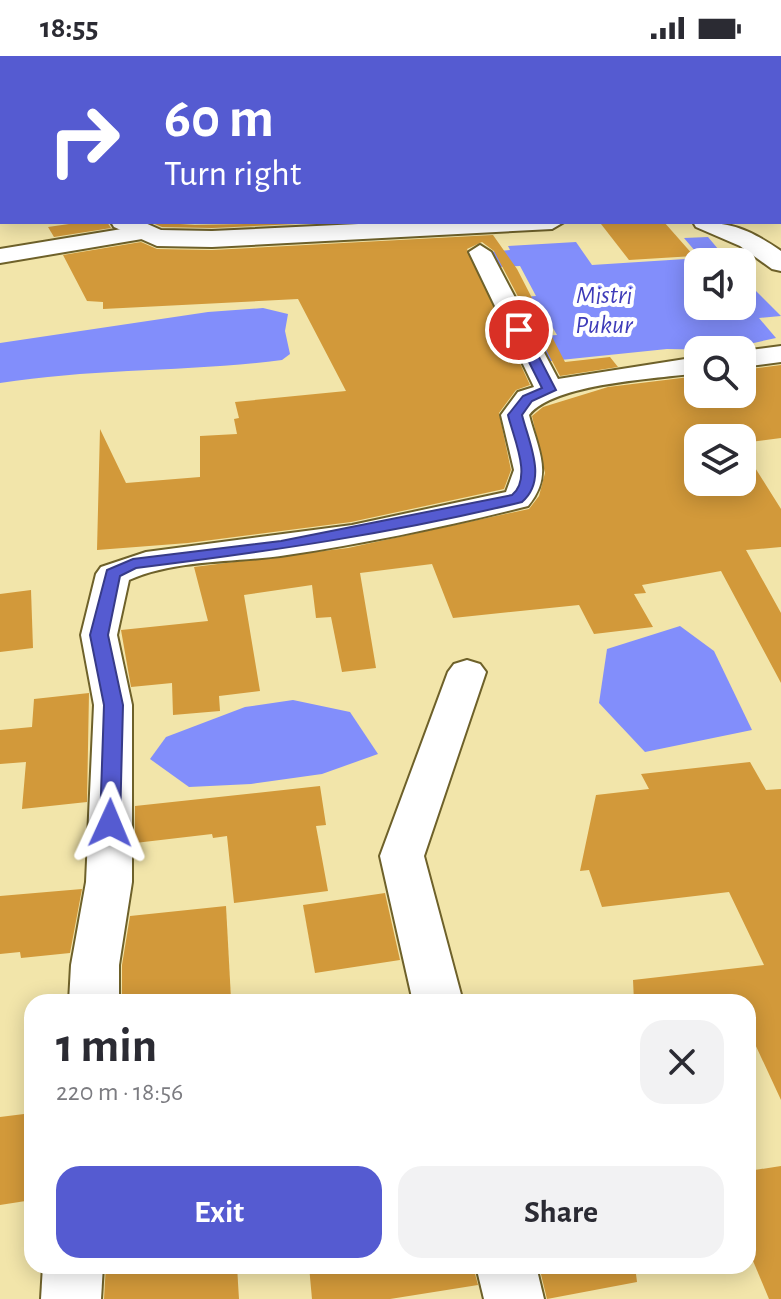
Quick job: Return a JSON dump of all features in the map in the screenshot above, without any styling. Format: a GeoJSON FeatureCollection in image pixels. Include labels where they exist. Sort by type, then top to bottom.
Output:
{"type":"FeatureCollection","features":[{"type":"Feature","properties":{"kind":"street"},"geometry":{"type":"LineString","coordinates":[[0,256],[131,227],[157,238],[253,238],[515,224]]}},
{"type":"Feature","properties":{"kind":"street"},"geometry":{"type":"LineString","coordinates":[[710,224],[749,241],[781,263]]}},
{"type":"Feature","properties":{"kind":"street"},"geometry":{"type":"LineString","coordinates":[[480,252],[550,390]]}},
{"type":"Feature","properties":{"kind":"street"},"geometry":{"type":"LineString","coordinates":[[756,357],[781,354]]}},
{"type":"Feature","properties":{"kind":"street"},"geometry":{"type":"LineString","coordinates":[[94,994],[95,965],[109,882],[113,705],[99,635],[113,574],[133,564],[281,546],[432,519],[517,499],[526,492],[530,477],[515,415],[528,398],[550,390],[684,367]]}},
{"type":"Feature","properties":{"kind":"street"},"geometry":{"type":"LineString","coordinates":[[436,994],[402,856],[467,672]]}},
{"type":"Feature","properties":{"kind":"street"},"geometry":{"type":"LineString","coordinates":[[71,1299],[73,1274]]}},
{"type":"Feature","properties":{"kind":"street"},"geometry":{"type":"LineString","coordinates":[[508,1274],[514,1299]]}},
{"type":"Feature","properties":{"kind":"water","name":"Mistri Pukur"},"geometry":{"type":"Polygon","coordinates":[[[708,237],[717,248],[692,248],[684,238],[708,237]]]}},
{"type":"Feature","properties":{"kind":"water","name":"Mistri Pukur"},"geometry":{"type":"Polygon","coordinates":[[[576,242],[592,265],[684,259],[684,320],[756,320],[756,291],[781,316],[759,318],[776,338],[756,342],[756,336],[684,336],[684,349],[541,362],[527,337],[557,335],[542,309],[515,309],[511,298],[536,296],[520,266],[497,267],[489,252],[510,250],[508,246],[576,242]]]}},
{"type":"Feature","properties":{"kind":"water"},"geometry":{"type":"Polygon","coordinates":[[[263,308],[288,314],[285,331],[290,354],[282,360],[0,383],[0,343],[208,312],[263,308]]]}},
{"type":"Feature","properties":{"kind":"water"},"geometry":{"type":"Polygon","coordinates":[[[680,626],[714,651],[752,730],[645,752],[599,703],[607,649],[680,626]]]}},
{"type":"Feature","properties":{"kind":"water"},"geometry":{"type":"Polygon","coordinates":[[[293,700],[350,712],[378,754],[322,774],[251,784],[189,787],[150,759],[166,737],[245,707],[293,700]]]}},
{"type":"Feature","properties":{"kind":"building"},"geometry":{"type":"Polygon","coordinates":[[[108,224],[111,228],[54,237],[48,227],[108,224]]]}},
{"type":"Feature","properties":{"kind":"building"},"geometry":{"type":"Polygon","coordinates":[[[155,224],[295,224],[212,228],[162,227],[155,224]]]}},
{"type":"Feature","properties":{"kind":"building"},"geometry":{"type":"Polygon","coordinates":[[[601,224],[666,224],[687,248],[684,248],[684,257],[629,260],[601,224]]]}},
{"type":"Feature","properties":{"kind":"building"},"geometry":{"type":"Polygon","coordinates":[[[493,235],[517,269],[565,362],[610,357],[618,367],[560,376],[494,251],[482,242],[467,249],[530,385],[516,390],[499,413],[511,470],[504,489],[351,522],[188,543],[97,550],[100,429],[126,483],[200,477],[200,436],[237,434],[234,419],[239,418],[235,402],[346,391],[298,299],[103,309],[103,302],[87,301],[63,255],[141,242],[157,249],[212,250],[493,235]]]}},
{"type":"Feature","properties":{"kind":"building"},"geometry":{"type":"Polygon","coordinates":[[[781,365],[781,438],[756,441],[756,424],[684,424],[684,496],[756,496],[756,469],[781,509],[781,547],[746,550],[781,613],[781,683],[721,571],[642,585],[646,593],[634,594],[653,627],[594,634],[579,605],[453,618],[432,564],[360,573],[376,668],[342,672],[331,617],[316,618],[312,585],[244,595],[260,691],[219,696],[220,711],[173,715],[172,683],[131,687],[121,630],[208,621],[194,567],[348,548],[529,509],[539,496],[545,473],[532,416],[543,407],[608,387],[684,378],[684,408],[756,408],[756,368],[781,365]]]}},
{"type":"Feature","properties":{"kind":"building"},"geometry":{"type":"Polygon","coordinates":[[[31,590],[33,648],[0,652],[0,594],[31,590]]]}},
{"type":"Feature","properties":{"kind":"building"},"geometry":{"type":"Polygon","coordinates":[[[89,693],[87,802],[22,809],[26,762],[0,764],[0,730],[32,727],[34,699],[89,693]]]}},
{"type":"Feature","properties":{"kind":"building"},"geometry":{"type":"Polygon","coordinates":[[[750,762],[766,790],[781,789],[781,1100],[756,1046],[756,994],[634,994],[633,980],[764,965],[729,892],[602,907],[589,870],[580,871],[596,795],[649,789],[641,774],[750,762]]]}},
{"type":"Feature","properties":{"kind":"building"},"geometry":{"type":"Polygon","coordinates":[[[320,786],[326,825],[316,826],[328,891],[234,903],[227,836],[213,838],[212,834],[135,843],[135,806],[320,786]]]}},
{"type":"Feature","properties":{"kind":"building"},"geometry":{"type":"Polygon","coordinates":[[[82,889],[70,953],[21,958],[20,952],[0,954],[0,896],[82,889]]]}},
{"type":"Feature","properties":{"kind":"building"},"geometry":{"type":"Polygon","coordinates":[[[385,893],[400,960],[315,973],[303,905],[385,893]]]}},
{"type":"Feature","properties":{"kind":"building"},"geometry":{"type":"Polygon","coordinates":[[[226,906],[231,994],[122,994],[122,965],[130,916],[226,906]]]}},
{"type":"Feature","properties":{"kind":"building"},"geometry":{"type":"Polygon","coordinates":[[[24,1114],[24,1201],[0,1205],[0,1117],[24,1114]]]}},
{"type":"Feature","properties":{"kind":"building"},"geometry":{"type":"Polygon","coordinates":[[[781,1166],[781,1299],[769,1299],[756,1268],[756,1170],[781,1166]]]}},
{"type":"Feature","properties":{"kind":"building"},"geometry":{"type":"Polygon","coordinates":[[[106,1274],[237,1274],[239,1299],[104,1299],[106,1274]]]}},
{"type":"Feature","properties":{"kind":"building"},"geometry":{"type":"Polygon","coordinates":[[[310,1274],[475,1274],[478,1285],[390,1299],[312,1299],[310,1274]]]}},
{"type":"Feature","properties":{"kind":"building"},"geometry":{"type":"Polygon","coordinates":[[[541,1274],[636,1274],[637,1282],[547,1299],[541,1274]]]}},
{"type":"Feature","properties":{"kind":"route"},"geometry":{"type":"LineString","coordinates":[[110,823],[113,705],[99,635],[113,574],[133,564],[281,546],[432,519],[517,499],[526,492],[530,477],[528,457],[518,433],[515,415],[528,398],[550,390],[519,330]]}}]}
